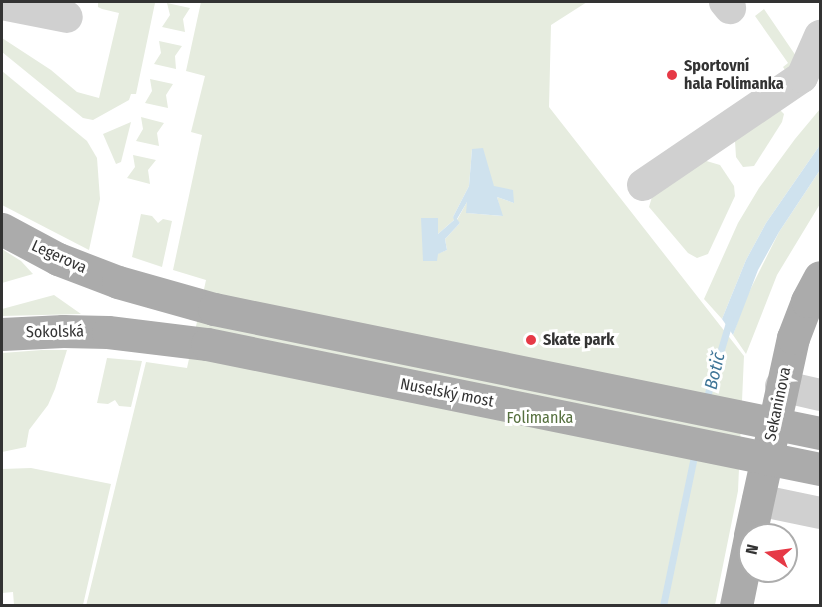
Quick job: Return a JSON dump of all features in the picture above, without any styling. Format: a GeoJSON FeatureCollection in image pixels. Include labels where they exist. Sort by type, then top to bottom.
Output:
{"type":"FeatureCollection","features":[{"type":"Feature","properties":{"kind":"main road","name":"Legerova"},"geometry":{"type":"LineString","coordinates":[[2,229],[58,258],[117,282],[214,309],[820,433]]}},
{"type":"Feature","properties":{"kind":"main road","name":"Sekaninova"},"geometry":{"type":"LineString","coordinates":[[753,523],[781,386],[799,321],[820,277]]}},
{"type":"Feature","properties":{"kind":"main road","name":"Sokolská"},"geometry":{"type":"LineString","coordinates":[[2,334],[63,331],[108,332]]}},
{"type":"Feature","properties":{"kind":"main road","name":"Nuselský most"},"geometry":{"type":"LineString","coordinates":[[108,332],[207,344],[820,469]]}},
{"type":"Feature","properties":{"kind":"main road","name":"Sekaninova"},"geometry":{"type":"LineString","coordinates":[[736,606],[741,583]]}},
{"type":"Feature","properties":{"kind":"street"},"geometry":{"type":"LineString","coordinates":[[2,4],[67,17]]}},
{"type":"Feature","properties":{"kind":"street"},"geometry":{"type":"LineString","coordinates":[[643,185],[802,77],[820,36]]}},
{"type":"Feature","properties":{"kind":"street"},"geometry":{"type":"LineString","coordinates":[[781,386],[820,394]]}},
{"type":"Feature","properties":{"kind":"street"},"geometry":{"type":"LineString","coordinates":[[758,500],[820,513]]}},
{"type":"Feature","properties":{"kind":"green space"},"geometry":{"type":"Polygon","coordinates":[[[98,2],[155,3],[136,94],[131,94],[129,100],[93,120],[83,118],[2,52],[2,38],[51,70],[77,92],[99,98],[119,13],[98,7],[98,2]]]}},
{"type":"Feature","properties":{"kind":"green space","name":"Folimanka"},"geometry":{"type":"Polygon","coordinates":[[[201,2],[587,2],[551,25],[549,107],[744,356],[738,491],[715,605],[86,606],[146,362],[187,368],[206,280],[173,270],[202,135],[191,132],[205,76],[186,71],[201,2]],[[472,149],[469,186],[453,217],[455,219],[438,234],[421,218],[437,254],[447,250],[445,239],[460,223],[457,220],[468,200],[467,213],[502,216],[497,197],[514,203],[494,187],[472,149]]]}},
{"type":"Feature","properties":{"kind":"green space"},"geometry":{"type":"Polygon","coordinates":[[[167,3],[190,8],[183,19],[185,32],[162,27],[170,15],[167,3]]]}},
{"type":"Feature","properties":{"kind":"green space"},"geometry":{"type":"Polygon","coordinates":[[[764,9],[796,56],[789,76],[783,67],[788,63],[755,16],[764,9]]]}},
{"type":"Feature","properties":{"kind":"green space"},"geometry":{"type":"Polygon","coordinates":[[[159,41],[182,46],[175,56],[176,69],[154,64],[161,53],[159,41]]]}},
{"type":"Feature","properties":{"kind":"green space"},"geometry":{"type":"Polygon","coordinates":[[[2,71],[87,141],[97,158],[100,199],[89,250],[2,205],[2,71]]]}},
{"type":"Feature","properties":{"kind":"green space"},"geometry":{"type":"Polygon","coordinates":[[[150,79],[173,84],[166,95],[168,108],[145,103],[152,91],[150,79]]]}},
{"type":"Feature","properties":{"kind":"green space"},"geometry":{"type":"Polygon","coordinates":[[[779,109],[784,114],[782,122],[754,166],[743,167],[736,157],[735,141],[779,109]]]}},
{"type":"Feature","properties":{"kind":"green space"},"geometry":{"type":"Polygon","coordinates":[[[820,109],[820,145],[766,223],[746,260],[722,319],[704,299],[738,223],[759,188],[820,109]]]}},
{"type":"Feature","properties":{"kind":"green space"},"geometry":{"type":"Polygon","coordinates":[[[141,117],[164,123],[157,133],[159,146],[136,141],[143,129],[141,117]]]}},
{"type":"Feature","properties":{"kind":"green space"},"geometry":{"type":"Polygon","coordinates":[[[131,122],[121,162],[116,164],[103,134],[131,122]]]}},
{"type":"Feature","properties":{"kind":"green space"},"geometry":{"type":"Polygon","coordinates":[[[133,155],[156,160],[148,170],[150,184],[127,178],[135,167],[133,155]]]}},
{"type":"Feature","properties":{"kind":"green space"},"geometry":{"type":"Polygon","coordinates":[[[703,160],[720,165],[734,186],[735,196],[708,254],[697,258],[688,253],[649,207],[654,190],[703,160]]]}},
{"type":"Feature","properties":{"kind":"green space"},"geometry":{"type":"Polygon","coordinates":[[[820,170],[820,204],[777,275],[746,354],[733,335],[745,300],[779,232],[820,170]]]}},
{"type":"Feature","properties":{"kind":"green space"},"geometry":{"type":"Polygon","coordinates":[[[141,214],[152,216],[158,223],[163,219],[172,221],[162,267],[132,257],[141,214]]]}},
{"type":"Feature","properties":{"kind":"green space"},"geometry":{"type":"Polygon","coordinates":[[[2,249],[21,261],[33,274],[2,283],[2,249]]]}},
{"type":"Feature","properties":{"kind":"green space"},"geometry":{"type":"Polygon","coordinates":[[[54,295],[81,314],[2,316],[2,309],[54,295]]]}},
{"type":"Feature","properties":{"kind":"green space"},"geometry":{"type":"Polygon","coordinates":[[[67,350],[55,389],[48,405],[29,430],[26,447],[2,452],[2,353],[67,350]]]}},
{"type":"Feature","properties":{"kind":"green space"},"geometry":{"type":"Polygon","coordinates":[[[107,358],[142,361],[131,407],[119,406],[115,400],[108,404],[97,403],[107,358]]]}},
{"type":"Feature","properties":{"kind":"green space"},"geometry":{"type":"Polygon","coordinates":[[[31,468],[111,484],[83,605],[14,605],[13,592],[2,593],[2,469],[31,468]]]}},
{"type":"Feature","properties":{"kind":"water"},"geometry":{"type":"Polygon","coordinates":[[[820,145],[820,170],[779,232],[758,270],[733,335],[722,319],[746,260],[766,223],[820,145]]]}},
{"type":"Feature","properties":{"kind":"water"},"geometry":{"type":"Polygon","coordinates":[[[483,148],[494,186],[513,190],[514,203],[497,197],[503,216],[466,213],[467,202],[457,219],[460,223],[445,239],[447,250],[438,254],[437,261],[423,261],[421,218],[438,218],[438,234],[454,220],[453,217],[469,186],[472,149],[483,148]]]}},
{"type":"Feature","properties":{"kind":"waterway","name":"Botič"},"geometry":{"type":"LineString","coordinates":[[706,400],[730,319]]}},
{"type":"Feature","properties":{"kind":"waterway","name":"Botič"},"geometry":{"type":"LineString","coordinates":[[663,606],[695,452]]}},
{"type":"Feature","properties":{"kind":"place","name":"Sportovní hala Folimanka"},"geometry":{"type":"Point","coordinates":[672,75]}},
{"type":"Feature","properties":{"kind":"place","name":"Skate park"},"geometry":{"type":"Point","coordinates":[531,340]}}]}
